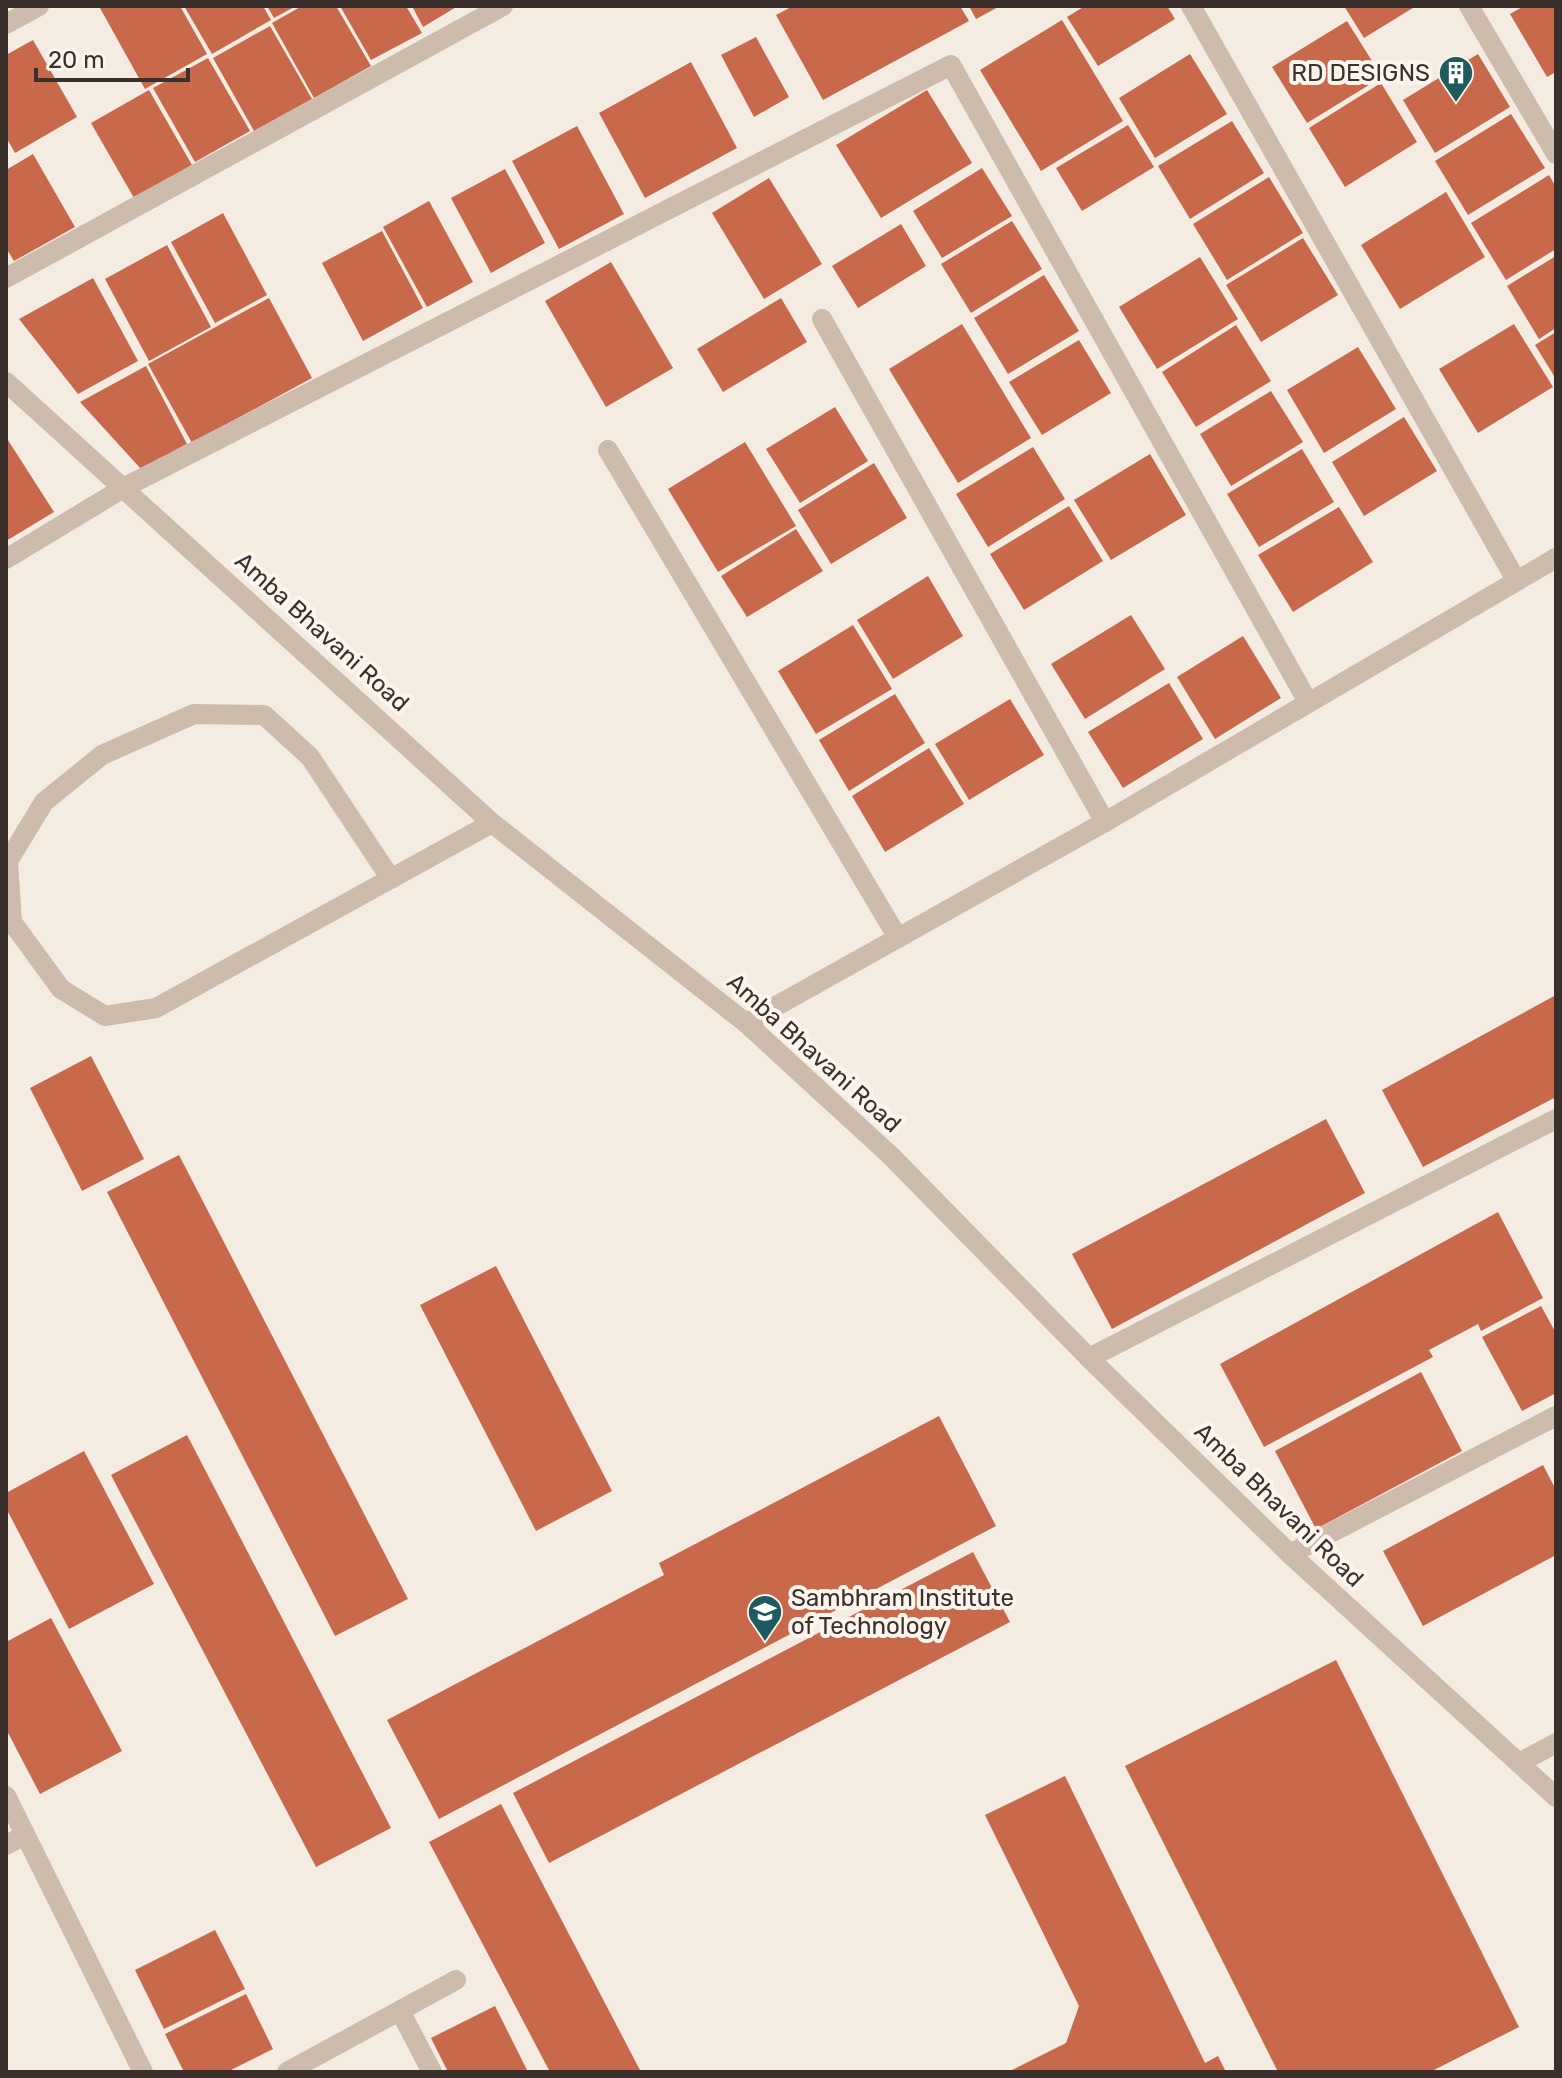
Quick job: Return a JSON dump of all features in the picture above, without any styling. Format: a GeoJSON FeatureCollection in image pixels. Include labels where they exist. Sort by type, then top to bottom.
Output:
{"type":"FeatureCollection","features":[{"type":"Feature","properties":{"kind":"street"},"geometry":{"type":"LineString","coordinates":[[6,24],[39,6]]}},
{"type":"Feature","properties":{"kind":"street"},"geometry":{"type":"LineString","coordinates":[[6,278],[503,6]]}},
{"type":"Feature","properties":{"kind":"street"},"geometry":{"type":"LineString","coordinates":[[1191,6],[1516,580]]}},
{"type":"Feature","properties":{"kind":"street"},"geometry":{"type":"LineString","coordinates":[[1469,6],[1556,154]]}},
{"type":"Feature","properties":{"kind":"street"},"geometry":{"type":"LineString","coordinates":[[6,559],[125,487],[951,65],[1308,702]]}},
{"type":"Feature","properties":{"kind":"street"},"geometry":{"type":"LineString","coordinates":[[822,319],[1105,822]]}},
{"type":"Feature","properties":{"kind":"street","name":"Amba Bhavani Road"},"geometry":{"type":"LineString","coordinates":[[6,382],[492,823],[746,1023],[891,1156],[1089,1358],[1290,1554],[1556,1797]]}},
{"type":"Feature","properties":{"kind":"street"},"geometry":{"type":"LineString","coordinates":[[608,450],[898,938]]}},
{"type":"Feature","properties":{"kind":"street"},"geometry":{"type":"LineString","coordinates":[[746,1023],[1105,822],[1556,558]]}},
{"type":"Feature","properties":{"kind":"street"},"geometry":{"type":"LineString","coordinates":[[391,879],[310,757],[264,715],[194,714],[102,755],[44,802],[8,861],[12,922],[61,989],[105,1016],[156,1008],[391,879],[492,823]]}},
{"type":"Feature","properties":{"kind":"street"},"geometry":{"type":"LineString","coordinates":[[1089,1358],[1556,1119]]}},
{"type":"Feature","properties":{"kind":"street"},"geometry":{"type":"LineString","coordinates":[[1290,1554],[1556,1416]]}},
{"type":"Feature","properties":{"kind":"street"},"geometry":{"type":"LineString","coordinates":[[1519,1763],[1556,1743]]}},
{"type":"Feature","properties":{"kind":"street"},"geometry":{"type":"LineString","coordinates":[[6,1796],[143,2072]]}},
{"type":"Feature","properties":{"kind":"street"},"geometry":{"type":"LineString","coordinates":[[6,1845],[25,1835]]}},
{"type":"Feature","properties":{"kind":"street"},"geometry":{"type":"LineString","coordinates":[[287,2072],[456,1980]]}},
{"type":"Feature","properties":{"kind":"street"},"geometry":{"type":"LineString","coordinates":[[400,2011],[432,2072]]}},
{"type":"Feature","properties":{"kind":"building"},"geometry":{"type":"Polygon","coordinates":[[[180,6],[207,54],[145,89],[100,8],[180,6]]]}},
{"type":"Feature","properties":{"kind":"building"},"geometry":{"type":"Polygon","coordinates":[[[184,6],[263,6],[271,20],[212,54],[184,6]]]}},
{"type":"Feature","properties":{"kind":"building"},"geometry":{"type":"Polygon","coordinates":[[[267,6],[296,6],[274,18],[267,6]]]}},
{"type":"Feature","properties":{"kind":"building"},"geometry":{"type":"Polygon","coordinates":[[[302,6],[336,6],[371,66],[314,98],[272,23],[302,6]]]}},
{"type":"Feature","properties":{"kind":"building"},"geometry":{"type":"Polygon","coordinates":[[[340,6],[406,6],[422,33],[371,60],[340,6]]]}},
{"type":"Feature","properties":{"kind":"building"},"geometry":{"type":"Polygon","coordinates":[[[412,6],[458,6],[423,27],[412,6]]]}},
{"type":"Feature","properties":{"kind":"building"},"geometry":{"type":"Polygon","coordinates":[[[793,6],[960,6],[969,21],[823,100],[776,15],[793,6]]]}},
{"type":"Feature","properties":{"kind":"building"},"geometry":{"type":"Polygon","coordinates":[[[969,6],[1000,6],[976,19],[969,6]]]}},
{"type":"Feature","properties":{"kind":"building"},"geometry":{"type":"Polygon","coordinates":[[[1085,6],[1167,6],[1175,19],[1098,66],[1067,17],[1085,6]]]}},
{"type":"Feature","properties":{"kind":"building"},"geometry":{"type":"Polygon","coordinates":[[[1344,6],[1416,6],[1364,38],[1344,6]]]}},
{"type":"Feature","properties":{"kind":"building"},"geometry":{"type":"Polygon","coordinates":[[[1524,6],[1556,6],[1556,72],[1547,77],[1510,14],[1524,6]]]}},
{"type":"Feature","properties":{"kind":"building"},"geometry":{"type":"Polygon","coordinates":[[[1062,20],[1123,121],[1041,171],[980,70],[1062,20]]]}},
{"type":"Feature","properties":{"kind":"building"},"geometry":{"type":"Polygon","coordinates":[[[1347,21],[1382,77],[1307,123],[1272,67],[1347,21]]]}},
{"type":"Feature","properties":{"kind":"building"},"geometry":{"type":"Polygon","coordinates":[[[270,26],[312,99],[254,131],[213,58],[270,26]]]}},
{"type":"Feature","properties":{"kind":"building"},"geometry":{"type":"Polygon","coordinates":[[[756,37],[789,97],[754,117],[721,55],[756,37]]]}},
{"type":"Feature","properties":{"kind":"building"},"geometry":{"type":"Polygon","coordinates":[[[33,40],[77,117],[15,153],[6,137],[6,55],[33,40]]]}},
{"type":"Feature","properties":{"kind":"building"},"geometry":{"type":"Polygon","coordinates":[[[1190,54],[1227,114],[1155,158],[1119,98],[1190,54]]]}},
{"type":"Feature","properties":{"kind":"building","name":"RD DESIGNS"},"geometry":{"type":"Polygon","coordinates":[[[1478,54],[1510,107],[1435,153],[1403,100],[1478,54]]]}},
{"type":"Feature","properties":{"kind":"building"},"geometry":{"type":"Polygon","coordinates":[[[208,58],[250,131],[195,162],[153,88],[208,58]]]}},
{"type":"Feature","properties":{"kind":"building"},"geometry":{"type":"Polygon","coordinates":[[[691,62],[737,148],[645,198],[599,113],[691,62]]]}},
{"type":"Feature","properties":{"kind":"building"},"geometry":{"type":"Polygon","coordinates":[[[1381,83],[1417,142],[1345,187],[1309,128],[1381,83]]]}},
{"type":"Feature","properties":{"kind":"building"},"geometry":{"type":"Polygon","coordinates":[[[149,90],[192,165],[134,198],[91,123],[149,90]]]}},
{"type":"Feature","properties":{"kind":"building"},"geometry":{"type":"Polygon","coordinates":[[[927,90],[972,163],[881,218],[836,145],[927,90]]]}},
{"type":"Feature","properties":{"kind":"building"},"geometry":{"type":"Polygon","coordinates":[[[1511,114],[1545,168],[1468,215],[1435,161],[1511,114]]]}},
{"type":"Feature","properties":{"kind":"building"},"geometry":{"type":"Polygon","coordinates":[[[1232,121],[1264,173],[1190,219],[1158,166],[1232,121]]]}},
{"type":"Feature","properties":{"kind":"building"},"geometry":{"type":"Polygon","coordinates":[[[1128,125],[1154,167],[1082,211],[1056,168],[1128,125]]]}},
{"type":"Feature","properties":{"kind":"building"},"geometry":{"type":"Polygon","coordinates":[[[577,126],[624,214],[559,249],[512,161],[577,126]]]}},
{"type":"Feature","properties":{"kind":"building"},"geometry":{"type":"Polygon","coordinates":[[[33,154],[75,227],[14,261],[6,248],[6,170],[33,154]]]}},
{"type":"Feature","properties":{"kind":"building"},"geometry":{"type":"Polygon","coordinates":[[[982,168],[1012,216],[942,258],[913,211],[982,168]]]}},
{"type":"Feature","properties":{"kind":"building"},"geometry":{"type":"Polygon","coordinates":[[[505,169],[545,243],[491,273],[451,198],[505,169]]]}},
{"type":"Feature","properties":{"kind":"building"},"geometry":{"type":"Polygon","coordinates":[[[1549,175],[1556,187],[1556,249],[1506,280],[1471,223],[1549,175]]]}},
{"type":"Feature","properties":{"kind":"building"},"geometry":{"type":"Polygon","coordinates":[[[1269,177],[1303,233],[1227,280],[1193,224],[1269,177]]]}},
{"type":"Feature","properties":{"kind":"building"},"geometry":{"type":"Polygon","coordinates":[[[769,178],[822,264],[764,299],[712,213],[769,178]]]}},
{"type":"Feature","properties":{"kind":"building"},"geometry":{"type":"Polygon","coordinates":[[[1446,192],[1485,257],[1400,309],[1361,245],[1446,192]]]}},
{"type":"Feature","properties":{"kind":"building"},"geometry":{"type":"Polygon","coordinates":[[[429,201],[473,282],[427,307],[383,227],[429,201]]]}},
{"type":"Feature","properties":{"kind":"building"},"geometry":{"type":"Polygon","coordinates":[[[223,213],[267,295],[215,323],[171,242],[223,213]]]}},
{"type":"Feature","properties":{"kind":"building"},"geometry":{"type":"Polygon","coordinates":[[[1012,221],[1042,269],[971,313],[941,264],[1012,221]]]}},
{"type":"Feature","properties":{"kind":"building"},"geometry":{"type":"Polygon","coordinates":[[[901,224],[926,266],[858,308],[832,266],[901,224]]]}},
{"type":"Feature","properties":{"kind":"building"},"geometry":{"type":"Polygon","coordinates":[[[382,231],[423,308],[363,341],[322,263],[382,231]]]}},
{"type":"Feature","properties":{"kind":"building"},"geometry":{"type":"Polygon","coordinates":[[[1303,238],[1338,295],[1261,342],[1226,285],[1303,238]]]}},
{"type":"Feature","properties":{"kind":"building"},"geometry":{"type":"Polygon","coordinates":[[[167,245],[211,327],[149,361],[105,279],[167,245]]]}},
{"type":"Feature","properties":{"kind":"building"},"geometry":{"type":"Polygon","coordinates":[[[1556,256],[1556,328],[1539,339],[1507,286],[1556,256]]]}},
{"type":"Feature","properties":{"kind":"building"},"geometry":{"type":"Polygon","coordinates":[[[1200,257],[1238,319],[1157,369],[1119,307],[1200,257]]]}},
{"type":"Feature","properties":{"kind":"building"},"geometry":{"type":"Polygon","coordinates":[[[611,262],[673,368],[606,407],[545,301],[611,262]]]}},
{"type":"Feature","properties":{"kind":"building"},"geometry":{"type":"Polygon","coordinates":[[[1044,275],[1079,331],[1008,374],[974,318],[1044,275]]]}},
{"type":"Feature","properties":{"kind":"building"},"geometry":{"type":"Polygon","coordinates":[[[93,278],[138,361],[78,394],[19,319],[93,278]]]}},
{"type":"Feature","properties":{"kind":"building"},"geometry":{"type":"Polygon","coordinates":[[[269,298],[312,378],[192,443],[148,364],[269,298]]]}},
{"type":"Feature","properties":{"kind":"building"},"geometry":{"type":"Polygon","coordinates":[[[781,298],[807,342],[723,392],[697,349],[781,298]]]}},
{"type":"Feature","properties":{"kind":"building"},"geometry":{"type":"Polygon","coordinates":[[[962,324],[1031,438],[958,483],[889,369],[962,324]]]}},
{"type":"Feature","properties":{"kind":"building"},"geometry":{"type":"Polygon","coordinates":[[[1514,324],[1553,387],[1478,433],[1439,369],[1514,324]]]}},
{"type":"Feature","properties":{"kind":"building"},"geometry":{"type":"Polygon","coordinates":[[[1236,325],[1271,381],[1196,427],[1162,372],[1236,325]]]}},
{"type":"Feature","properties":{"kind":"building"},"geometry":{"type":"Polygon","coordinates":[[[1556,332],[1556,379],[1535,345],[1556,332]]]}},
{"type":"Feature","properties":{"kind":"building"},"geometry":{"type":"Polygon","coordinates":[[[1079,340],[1111,393],[1042,435],[1009,382],[1079,340]]]}},
{"type":"Feature","properties":{"kind":"building"},"geometry":{"type":"Polygon","coordinates":[[[1358,347],[1396,409],[1324,453],[1287,390],[1358,347]]]}},
{"type":"Feature","properties":{"kind":"building"},"geometry":{"type":"Polygon","coordinates":[[[146,366],[187,444],[141,469],[80,402],[146,366]]]}},
{"type":"Feature","properties":{"kind":"building"},"geometry":{"type":"Polygon","coordinates":[[[1271,391],[1303,442],[1231,486],[1200,434],[1271,391]]]}},
{"type":"Feature","properties":{"kind":"building"},"geometry":{"type":"Polygon","coordinates":[[[835,407],[868,461],[800,503],[766,449],[835,407]]]}},
{"type":"Feature","properties":{"kind":"building"},"geometry":{"type":"Polygon","coordinates":[[[1404,417],[1437,471],[1364,516],[1332,462],[1404,417]]]}},
{"type":"Feature","properties":{"kind":"building"},"geometry":{"type":"Polygon","coordinates":[[[6,437],[54,512],[6,541],[6,437]]]}},
{"type":"Feature","properties":{"kind":"building"},"geometry":{"type":"Polygon","coordinates":[[[745,442],[796,526],[718,572],[668,489],[745,442]]]}},
{"type":"Feature","properties":{"kind":"building"},"geometry":{"type":"Polygon","coordinates":[[[1033,447],[1065,499],[988,547],[956,494],[1033,447]]]}},
{"type":"Feature","properties":{"kind":"building"},"geometry":{"type":"Polygon","coordinates":[[[1302,449],[1334,502],[1259,547],[1227,494],[1302,449]]]}},
{"type":"Feature","properties":{"kind":"building"},"geometry":{"type":"Polygon","coordinates":[[[1150,454],[1186,515],[1111,560],[1074,500],[1150,454]]]}},
{"type":"Feature","properties":{"kind":"building"},"geometry":{"type":"Polygon","coordinates":[[[874,463],[907,518],[831,564],[798,510],[874,463]]]}},
{"type":"Feature","properties":{"kind":"building"},"geometry":{"type":"Polygon","coordinates":[[[1069,506],[1103,561],[1024,610],[990,554],[1069,506]]]}},
{"type":"Feature","properties":{"kind":"building"},"geometry":{"type":"Polygon","coordinates":[[[1339,507],[1373,562],[1293,612],[1258,555],[1339,507]]]}},
{"type":"Feature","properties":{"kind":"building"},"geometry":{"type":"Polygon","coordinates":[[[796,529],[823,571],[747,617],[721,576],[796,529]]]}},
{"type":"Feature","properties":{"kind":"building"},"geometry":{"type":"Polygon","coordinates":[[[928,576],[963,636],[893,679],[857,620],[928,576]]]}},
{"type":"Feature","properties":{"kind":"building"},"geometry":{"type":"Polygon","coordinates":[[[1131,615],[1165,669],[1085,719],[1051,664],[1131,615]]]}},
{"type":"Feature","properties":{"kind":"building"},"geometry":{"type":"Polygon","coordinates":[[[853,625],[892,689],[816,734],[778,671],[853,625]]]}},
{"type":"Feature","properties":{"kind":"building"},"geometry":{"type":"Polygon","coordinates":[[[1243,636],[1281,698],[1215,739],[1177,677],[1243,636]]]}},
{"type":"Feature","properties":{"kind":"building"},"geometry":{"type":"Polygon","coordinates":[[[1169,683],[1203,739],[1123,788],[1088,732],[1169,683]]]}},
{"type":"Feature","properties":{"kind":"building"},"geometry":{"type":"Polygon","coordinates":[[[895,694],[925,743],[849,791],[819,740],[895,694]]]}},
{"type":"Feature","properties":{"kind":"building"},"geometry":{"type":"Polygon","coordinates":[[[1010,699],[1044,755],[969,800],[935,744],[1010,699]]]}},
{"type":"Feature","properties":{"kind":"building"},"geometry":{"type":"Polygon","coordinates":[[[929,748],[964,804],[885,852],[852,796],[929,748]]]}},
{"type":"Feature","properties":{"kind":"building"},"geometry":{"type":"Polygon","coordinates":[[[1556,995],[1556,1097],[1423,1167],[1382,1090],[1556,995]]]}},
{"type":"Feature","properties":{"kind":"building"},"geometry":{"type":"Polygon","coordinates":[[[91,1056],[144,1159],[82,1191],[30,1088],[91,1056]]]}},
{"type":"Feature","properties":{"kind":"building"},"geometry":{"type":"Polygon","coordinates":[[[1326,1119],[1365,1193],[1112,1329],[1072,1254],[1326,1119]]]}},
{"type":"Feature","properties":{"kind":"building"},"geometry":{"type":"Polygon","coordinates":[[[179,1155],[408,1599],[335,1636],[107,1192],[179,1155]]]}},
{"type":"Feature","properties":{"kind":"building"},"geometry":{"type":"Polygon","coordinates":[[[1498,1212],[1543,1298],[1481,1331],[1478,1324],[1429,1350],[1433,1357],[1264,1447],[1220,1364],[1498,1212]]]}},
{"type":"Feature","properties":{"kind":"building"},"geometry":{"type":"Polygon","coordinates":[[[496,1266],[612,1491],[536,1531],[420,1305],[496,1266]]]}},
{"type":"Feature","properties":{"kind":"building"},"geometry":{"type":"Polygon","coordinates":[[[1541,1306],[1556,1333],[1556,1393],[1522,1411],[1482,1337],[1541,1306]]]}},
{"type":"Feature","properties":{"kind":"building"},"geometry":{"type":"Polygon","coordinates":[[[1421,1372],[1462,1451],[1316,1529],[1275,1451],[1421,1372]]]}},
{"type":"Feature","properties":{"kind":"building"},"geometry":{"type":"Polygon","coordinates":[[[939,1416],[996,1526],[439,1819],[387,1720],[664,1575],[659,1563],[939,1416]]]}},
{"type":"Feature","properties":{"kind":"building"},"geometry":{"type":"Polygon","coordinates":[[[187,1435],[391,1828],[316,1867],[111,1475],[187,1435]]]}},
{"type":"Feature","properties":{"kind":"building"},"geometry":{"type":"Polygon","coordinates":[[[84,1451],[154,1584],[69,1629],[6,1508],[6,1493],[84,1451]]]}},
{"type":"Feature","properties":{"kind":"building"},"geometry":{"type":"Polygon","coordinates":[[[1543,1465],[1556,1490],[1556,1555],[1423,1626],[1383,1551],[1543,1465]]]}},
{"type":"Feature","properties":{"kind":"building"},"geometry":{"type":"Polygon","coordinates":[[[973,1552],[1010,1622],[549,1863],[513,1793],[973,1552]]]}},
{"type":"Feature","properties":{"kind":"building"},"geometry":{"type":"Polygon","coordinates":[[[51,1618],[122,1751],[40,1794],[6,1729],[6,1642],[51,1618]]]}},
{"type":"Feature","properties":{"kind":"building"},"geometry":{"type":"Polygon","coordinates":[[[1336,1660],[1519,2027],[1430,2072],[1278,2072],[1125,1766],[1336,1660]]]}},
{"type":"Feature","properties":{"kind":"building"},"geometry":{"type":"Polygon","coordinates":[[[1065,1776],[1205,2063],[1218,2056],[1226,2072],[1008,2072],[1066,2043],[1079,2006],[985,1815],[1065,1776]]]}},
{"type":"Feature","properties":{"kind":"building"},"geometry":{"type":"Polygon","coordinates":[[[501,1804],[641,2072],[550,2072],[429,1842],[501,1804]]]}},
{"type":"Feature","properties":{"kind":"building"},"geometry":{"type":"Polygon","coordinates":[[[215,1930],[245,1989],[164,2029],[135,1970],[215,1930]]]}},
{"type":"Feature","properties":{"kind":"building"},"geometry":{"type":"Polygon","coordinates":[[[246,1994],[273,2049],[227,2072],[184,2072],[165,2034],[246,1994]]]}},
{"type":"Feature","properties":{"kind":"building"},"geometry":{"type":"Polygon","coordinates":[[[495,2006],[527,2070],[448,2072],[431,2038],[495,2006]]]}},
{"type":"Feature","properties":{"kind":"place","name":"RD DESIGNS"},"geometry":{"type":"Point","coordinates":[1456,104]}},
{"type":"Feature","properties":{"kind":"place","name":"Sambhram Institute of Technology"},"geometry":{"type":"Point","coordinates":[765,1643]}}]}
